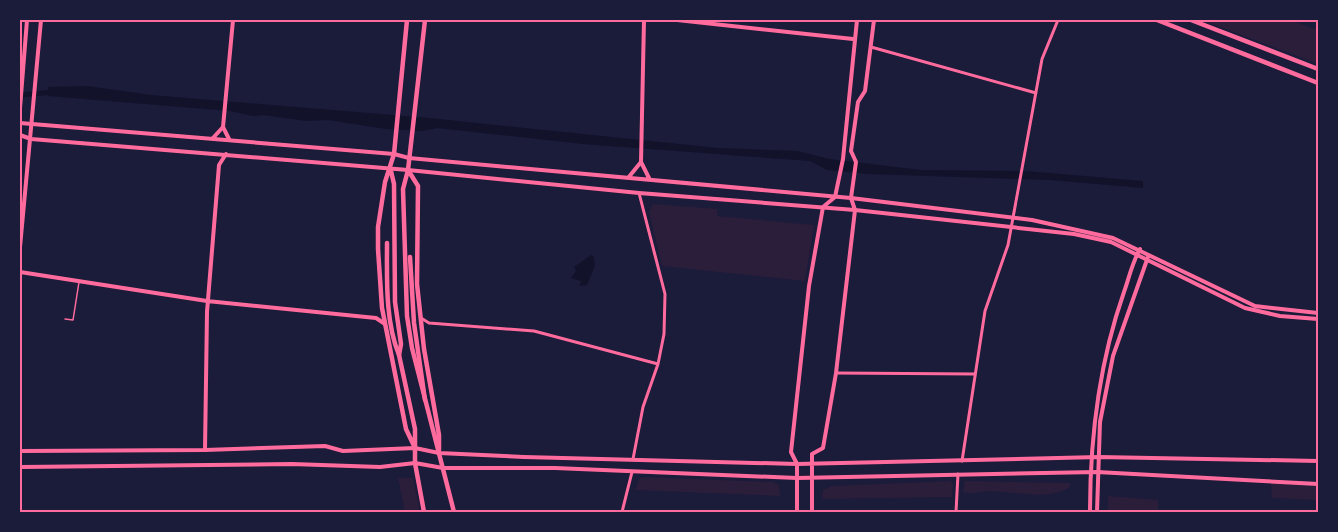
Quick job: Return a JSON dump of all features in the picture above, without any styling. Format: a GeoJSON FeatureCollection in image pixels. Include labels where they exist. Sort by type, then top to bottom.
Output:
{"type":"FeatureCollection","features":[{"type":"Feature","properties":{"kind":"main road"},"geometry":{"type":"LineString","coordinates":[[407,20],[394,154],[391,170],[385,182],[378,227],[382,308],[406,429],[415,448]]}},
{"type":"Feature","properties":{"kind":"main road"},"geometry":{"type":"LineString","coordinates":[[425,20],[408,170],[403,189],[407,316],[417,376],[426,400]]}},
{"type":"Feature","properties":{"kind":"main road"},"geometry":{"type":"LineString","coordinates":[[1158,20],[1318,83]]}},
{"type":"Feature","properties":{"kind":"main road"},"geometry":{"type":"LineString","coordinates":[[1191,20],[1318,69]]}},
{"type":"Feature","properties":{"kind":"main road"},"geometry":{"type":"LineString","coordinates":[[391,170],[394,184],[395,302],[401,344],[399,355]]}},
{"type":"Feature","properties":{"kind":"main road"},"geometry":{"type":"LineString","coordinates":[[408,170],[418,186],[416,257],[422,329],[440,435],[439,453]]}},
{"type":"Feature","properties":{"kind":"main road"},"geometry":{"type":"LineString","coordinates":[[387,243],[394,342],[399,355],[415,429],[415,463],[424,513]]}},
{"type":"Feature","properties":{"kind":"main road"},"geometry":{"type":"LineString","coordinates":[[410,257],[414,323],[426,400],[454,513]]}},
{"type":"Feature","properties":{"kind":"street"},"geometry":{"type":"LineString","coordinates":[[20,108],[27,20]]}},
{"type":"Feature","properties":{"kind":"street"},"geometry":{"type":"LineString","coordinates":[[20,248],[41,20]]}},
{"type":"Feature","properties":{"kind":"street"},"geometry":{"type":"LineString","coordinates":[[229,139],[223,124],[233,20]]}},
{"type":"Feature","properties":{"kind":"street"},"geometry":{"type":"LineString","coordinates":[[644,20],[641,162],[650,180]]}},
{"type":"Feature","properties":{"kind":"street"},"geometry":{"type":"LineString","coordinates":[[677,20],[854,39]]}},
{"type":"Feature","properties":{"kind":"street"},"geometry":{"type":"LineString","coordinates":[[797,513],[798,464],[791,453],[809,286],[823,207],[835,197],[838,174],[843,159],[856,20]]}},
{"type":"Feature","properties":{"kind":"street"},"geometry":{"type":"LineString","coordinates":[[812,513],[811,463],[813,454],[823,448],[836,373],[855,210],[851,198],[856,162],[851,151],[858,102],[865,92],[874,20]]}},
{"type":"Feature","properties":{"kind":"street"},"geometry":{"type":"LineString","coordinates":[[962,461],[985,311],[1008,245],[1042,59],[1058,20]]}},
{"type":"Feature","properties":{"kind":"street"},"geometry":{"type":"LineString","coordinates":[[871,47],[1036,93]]}},
{"type":"Feature","properties":{"kind":"street"},"geometry":{"type":"LineString","coordinates":[[20,123],[394,154],[409,158],[851,198],[1012,217],[1113,238],[1140,249],[1245,308],[1289,317],[1318,319]]}},
{"type":"Feature","properties":{"kind":"street"},"geometry":{"type":"LineString","coordinates":[[213,138],[223,124]]}},
{"type":"Feature","properties":{"kind":"street"},"geometry":{"type":"LineString","coordinates":[[20,135],[31,139],[226,154],[639,194],[823,207],[1011,225],[1111,242],[1136,255],[1149,256],[1246,303],[1266,309],[1318,314]]}},
{"type":"Feature","properties":{"kind":"street"},"geometry":{"type":"LineString","coordinates":[[212,153],[219,165]]}},
{"type":"Feature","properties":{"kind":"street"},"geometry":{"type":"LineString","coordinates":[[205,450],[207,302],[219,165],[226,154]]}},
{"type":"Feature","properties":{"kind":"street"},"geometry":{"type":"LineString","coordinates":[[628,178],[641,162]]}},
{"type":"Feature","properties":{"kind":"street"},"geometry":{"type":"LineString","coordinates":[[633,459],[643,407],[658,364],[664,334],[664,294],[639,194]]}},
{"type":"Feature","properties":{"kind":"street"},"geometry":{"type":"LineString","coordinates":[[1090,513],[1091,458],[1110,333],[1140,249]]}},
{"type":"Feature","properties":{"kind":"street"},"geometry":{"type":"LineString","coordinates":[[1097,513],[1100,422],[1113,356],[1149,256]]}},
{"type":"Feature","properties":{"kind":"street"},"geometry":{"type":"LineString","coordinates":[[20,272],[207,302],[376,318],[385,324]]}},
{"type":"Feature","properties":{"kind":"street"},"geometry":{"type":"LineString","coordinates":[[376,318],[382,308]]}},
{"type":"Feature","properties":{"kind":"street"},"geometry":{"type":"LineString","coordinates":[[421,318],[429,323],[534,331],[658,364]]}},
{"type":"Feature","properties":{"kind":"street"},"geometry":{"type":"LineString","coordinates":[[422,329],[429,323]]}},
{"type":"Feature","properties":{"kind":"street"},"geometry":{"type":"LineString","coordinates":[[836,373],[974,374]]}},
{"type":"Feature","properties":{"kind":"street"},"geometry":{"type":"LineString","coordinates":[[20,451],[205,450],[325,446],[343,450],[415,448],[439,453],[798,464],[1099,457],[1318,461]]}},
{"type":"Feature","properties":{"kind":"street"},"geometry":{"type":"LineString","coordinates":[[20,467],[292,464],[380,467],[415,463],[443,468],[555,468],[797,478],[1097,472],[1318,484]]}},
{"type":"Feature","properties":{"kind":"street"},"geometry":{"type":"LineString","coordinates":[[622,513],[632,472]]}},
{"type":"Feature","properties":{"kind":"street"},"geometry":{"type":"LineString","coordinates":[[956,513],[958,474]]}},
{"type":"Feature","properties":{"kind":"lane"},"geometry":{"type":"LineString","coordinates":[[65,319],[73,320],[79,282]]}},
{"type":"Feature","properties":{"kind":"shaded area"},"geometry":{"type":"Polygon","coordinates":[[[1202,20],[1289,20],[1318,30],[1318,64],[1202,20]]]}},
{"type":"Feature","properties":{"kind":"shaded area"},"geometry":{"type":"Polygon","coordinates":[[[87,86],[151,95],[429,118],[718,148],[798,151],[829,159],[921,170],[1026,171],[1143,181],[1143,188],[1050,180],[869,174],[827,170],[810,161],[583,144],[437,128],[423,131],[386,129],[328,120],[306,121],[264,115],[253,116],[230,111],[48,96],[48,87],[87,86]]]}},
{"type":"Feature","properties":{"kind":"shaded area"},"geometry":{"type":"Polygon","coordinates":[[[653,204],[717,209],[717,216],[814,225],[805,281],[662,266],[649,212],[653,204]]]}},
{"type":"Feature","properties":{"kind":"shaded area"},"geometry":{"type":"Polygon","coordinates":[[[591,255],[594,257],[595,266],[587,285],[580,286],[581,281],[571,278],[576,271],[574,267],[591,255]]]}},
{"type":"Feature","properties":{"kind":"shaded area"},"geometry":{"type":"Polygon","coordinates":[[[398,478],[413,478],[420,512],[405,512],[398,478]]]}},
{"type":"Feature","properties":{"kind":"shaded area"},"geometry":{"type":"Polygon","coordinates":[[[640,478],[773,482],[779,485],[780,496],[635,490],[640,478]]]}},
{"type":"Feature","properties":{"kind":"shaded area"},"geometry":{"type":"Polygon","coordinates":[[[950,481],[953,484],[952,497],[822,499],[823,490],[832,486],[950,481]]]}},
{"type":"Feature","properties":{"kind":"shaded area"},"geometry":{"type":"Polygon","coordinates":[[[965,481],[1070,483],[1070,487],[1042,495],[991,491],[970,493],[963,492],[965,481]]]}},
{"type":"Feature","properties":{"kind":"shaded area"},"geometry":{"type":"Polygon","coordinates":[[[1271,483],[1318,485],[1318,500],[1272,498],[1271,483]]]}},
{"type":"Feature","properties":{"kind":"shaded area"},"geometry":{"type":"Polygon","coordinates":[[[1108,496],[1158,500],[1158,512],[1108,512],[1108,496]]]}},
{"type":"Feature","properties":{"kind":"waterway"},"geometry":{"type":"LineString","coordinates":[[20,95],[54,92]]}}]}
